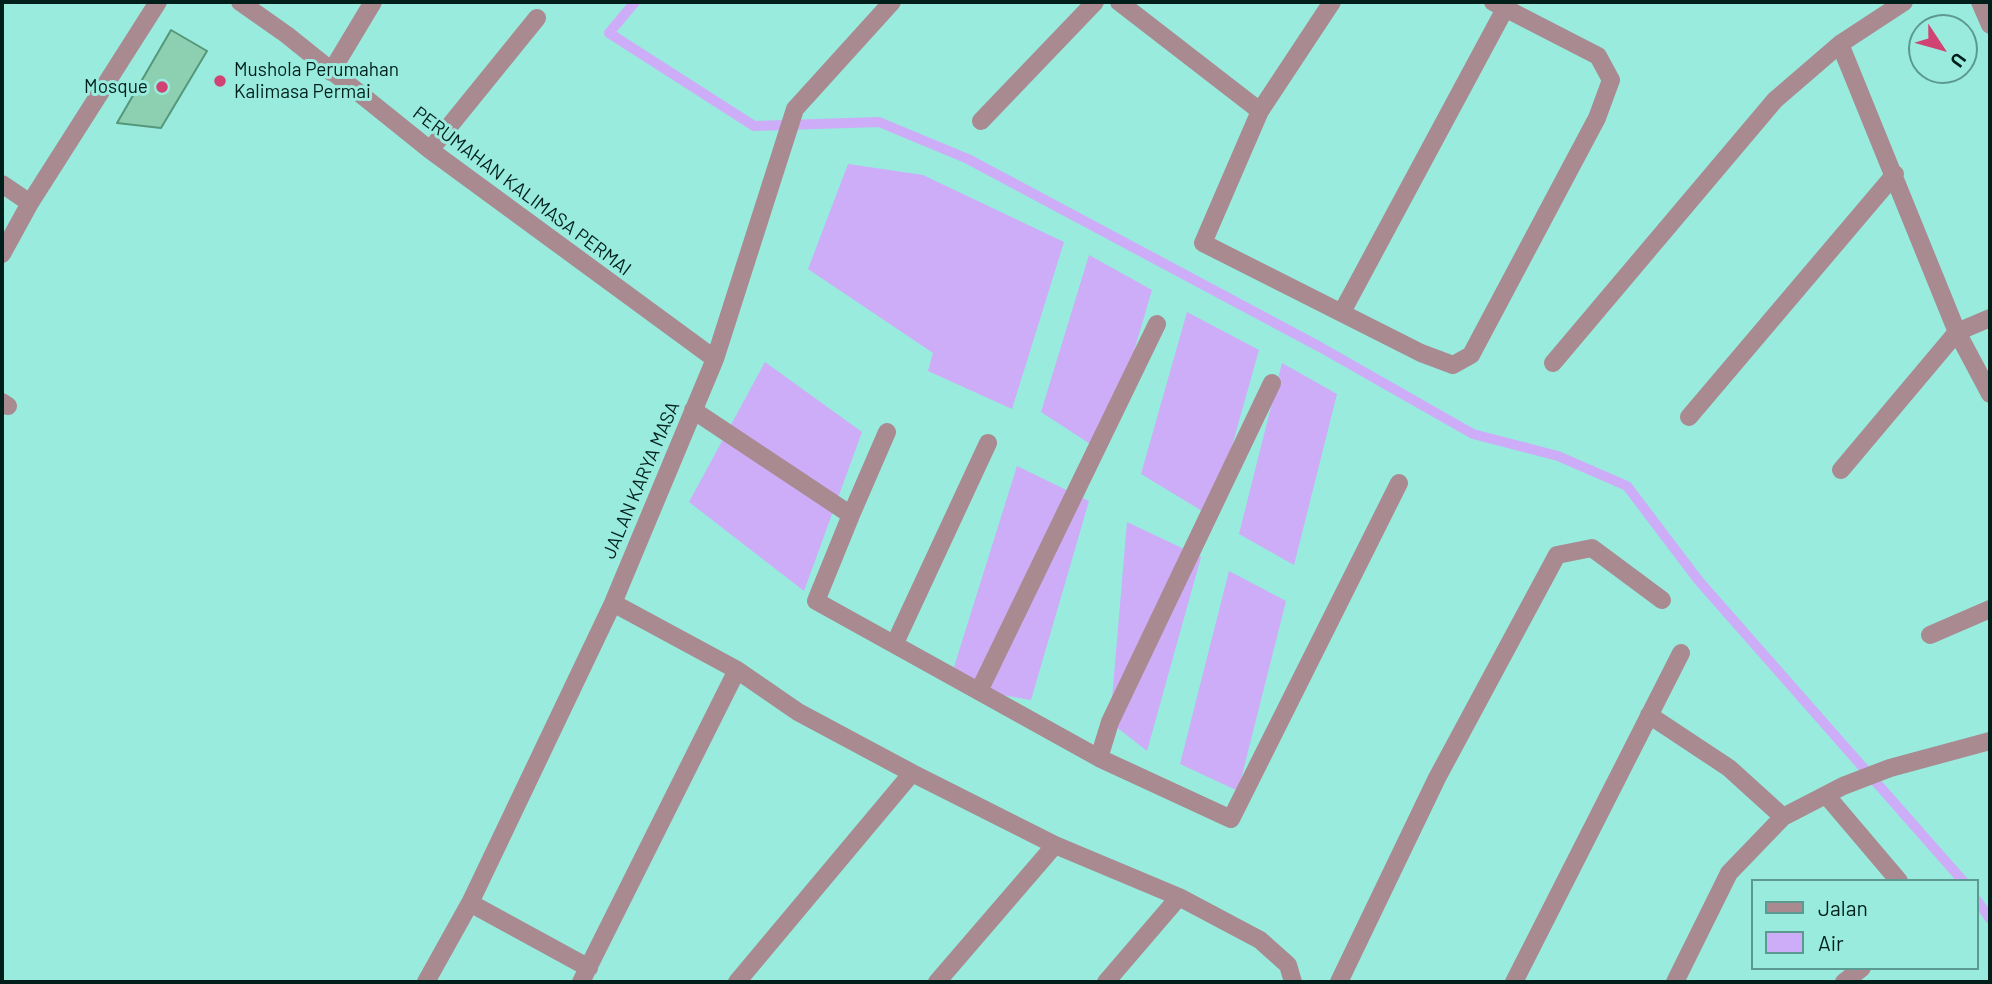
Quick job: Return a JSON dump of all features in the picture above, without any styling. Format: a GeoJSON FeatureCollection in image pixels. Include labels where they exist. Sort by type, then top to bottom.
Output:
{"type":"FeatureCollection","features":[{"type":"Feature","properties":{"kind":"street"},"geometry":{"type":"LineString","coordinates":[[2,254],[30,203],[158,2]]}},
{"type":"Feature","properties":{"kind":"street","name":"PERUMAHAN KALIMASA PERMAI"},"geometry":{"type":"LineString","coordinates":[[240,2],[430,150],[715,359]]}},
{"type":"Feature","properties":{"kind":"street"},"geometry":{"type":"LineString","coordinates":[[331,72],[373,2]]}},
{"type":"Feature","properties":{"kind":"street","name":"JALAN KARYA MASA"},"geometry":{"type":"LineString","coordinates":[[426,982],[470,903],[613,603],[715,359],[795,109],[892,2]]}},
{"type":"Feature","properties":{"kind":"street"},"geometry":{"type":"LineString","coordinates":[[981,121],[1095,2]]}},
{"type":"Feature","properties":{"kind":"street"},"geometry":{"type":"LineString","coordinates":[[1119,2],[1261,111]]}},
{"type":"Feature","properties":{"kind":"street"},"geometry":{"type":"LineString","coordinates":[[1553,363],[1760,117],[1840,44],[1904,2]]}},
{"type":"Feature","properties":{"kind":"street"},"geometry":{"type":"LineString","coordinates":[[1980,2],[1990,25]]}},
{"type":"Feature","properties":{"kind":"street"},"geometry":{"type":"LineString","coordinates":[[1325,4],[1261,111],[1203,243],[1421,353],[1453,365],[1471,355],[1597,118],[1611,80],[1598,57],[1499,4],[1342,312]]}},
{"type":"Feature","properties":{"kind":"street"},"geometry":{"type":"LineString","coordinates":[[430,150],[537,18]]}},
{"type":"Feature","properties":{"kind":"street"},"geometry":{"type":"LineString","coordinates":[[1840,44],[1957,332],[1990,394]]}},
{"type":"Feature","properties":{"kind":"street"},"geometry":{"type":"LineString","coordinates":[[1689,417],[1895,174]]}},
{"type":"Feature","properties":{"kind":"street"},"geometry":{"type":"LineString","coordinates":[[2,184],[30,203]]}},
{"type":"Feature","properties":{"kind":"street"},"geometry":{"type":"LineString","coordinates":[[1841,470],[1957,332],[1990,318]]}},
{"type":"Feature","properties":{"kind":"street"},"geometry":{"type":"LineString","coordinates":[[979,691],[1157,324]]}},
{"type":"Feature","properties":{"kind":"street"},"geometry":{"type":"LineString","coordinates":[[1099,758],[1110,722],[1272,383]]}},
{"type":"Feature","properties":{"kind":"street"},"geometry":{"type":"LineString","coordinates":[[693,410],[851,515]]}},
{"type":"Feature","properties":{"kind":"street"},"geometry":{"type":"LineString","coordinates":[[887,432],[816,601],[1099,758],[1231,819],[1399,483]]}},
{"type":"Feature","properties":{"kind":"street"},"geometry":{"type":"LineString","coordinates":[[895,643],[988,443]]}},
{"type":"Feature","properties":{"kind":"street"},"geometry":{"type":"LineString","coordinates":[[1339,982],[1437,778],[1557,555],[1592,548],[1662,600]]}},
{"type":"Feature","properties":{"kind":"street"},"geometry":{"type":"LineString","coordinates":[[613,603],[737,670],[798,712],[912,773],[1055,845],[1179,897],[1260,940],[1288,965],[1293,982]]}},
{"type":"Feature","properties":{"kind":"street"},"geometry":{"type":"LineString","coordinates":[[1930,635],[1990,609]]}},
{"type":"Feature","properties":{"kind":"street"},"geometry":{"type":"LineString","coordinates":[[1514,982],[1681,653]]}},
{"type":"Feature","properties":{"kind":"street"},"geometry":{"type":"LineString","coordinates":[[470,903],[585,975],[737,670]]}},
{"type":"Feature","properties":{"kind":"street"},"geometry":{"type":"LineString","coordinates":[[1649,716],[1729,768],[1783,817]]}},
{"type":"Feature","properties":{"kind":"street"},"geometry":{"type":"LineString","coordinates":[[1675,982],[1729,873],[1783,817],[1843,786],[1890,768],[1990,741]]}},
{"type":"Feature","properties":{"kind":"street"},"geometry":{"type":"LineString","coordinates":[[737,982],[912,773]]}},
{"type":"Feature","properties":{"kind":"street"},"geometry":{"type":"LineString","coordinates":[[1826,795],[1897,879]]}},
{"type":"Feature","properties":{"kind":"street"},"geometry":{"type":"LineString","coordinates":[[937,982],[1055,845]]}},
{"type":"Feature","properties":{"kind":"street"},"geometry":{"type":"LineString","coordinates":[[1106,982],[1179,897]]}},
{"type":"Feature","properties":{"kind":"street"},"geometry":{"type":"LineString","coordinates":[[1844,982],[1859,970]]}},
{"type":"Feature","properties":{"kind":"water"},"geometry":{"type":"Polygon","coordinates":[[[848,164],[923,175],[1064,242],[1012,409],[928,371],[933,353],[808,269],[848,164]]]}},
{"type":"Feature","properties":{"kind":"water"},"geometry":{"type":"Polygon","coordinates":[[[1089,255],[1152,290],[1104,453],[1041,412],[1089,255]]]}},
{"type":"Feature","properties":{"kind":"water"},"geometry":{"type":"Polygon","coordinates":[[[1187,312],[1259,350],[1212,517],[1141,474],[1187,312]]]}},
{"type":"Feature","properties":{"kind":"water"},"geometry":{"type":"Polygon","coordinates":[[[765,362],[862,432],[804,591],[689,502],[765,362]]]}},
{"type":"Feature","properties":{"kind":"water"},"geometry":{"type":"Polygon","coordinates":[[[1282,363],[1337,394],[1294,565],[1239,534],[1282,363]]]}},
{"type":"Feature","properties":{"kind":"water"},"geometry":{"type":"Polygon","coordinates":[[[1017,466],[1089,501],[1031,700],[979,691],[954,667],[1017,466]]]}},
{"type":"Feature","properties":{"kind":"water"},"geometry":{"type":"Polygon","coordinates":[[[1127,522],[1201,557],[1147,751],[1110,722],[1127,522]]]}},
{"type":"Feature","properties":{"kind":"water"},"geometry":{"type":"Polygon","coordinates":[[[1229,571],[1286,601],[1238,791],[1180,764],[1229,571]]]}},
{"type":"Feature","properties":{"kind":"building","name":"Mosque"},"geometry":{"type":"Polygon","coordinates":[[[171,30],[207,51],[161,128],[117,123],[171,30]]]}},
{"type":"Feature","properties":{"kind":"waterway"},"geometry":{"type":"LineString","coordinates":[[635,2],[609,33],[754,126],[879,122],[968,159],[1320,347],[1473,434],[1558,456],[1627,486],[1699,581],[1961,879]]}},
{"type":"Feature","properties":{"kind":"waterway"},"geometry":{"type":"LineString","coordinates":[[1978,902],[1990,919]]}},
{"type":"Feature","properties":{"kind":"place","name":"Mushola Perumahan Kalimasa Permai"},"geometry":{"type":"Point","coordinates":[220,81]}},
{"type":"Feature","properties":{"kind":"place","name":"Mosque"},"geometry":{"type":"Point","coordinates":[162,87]}}]}
